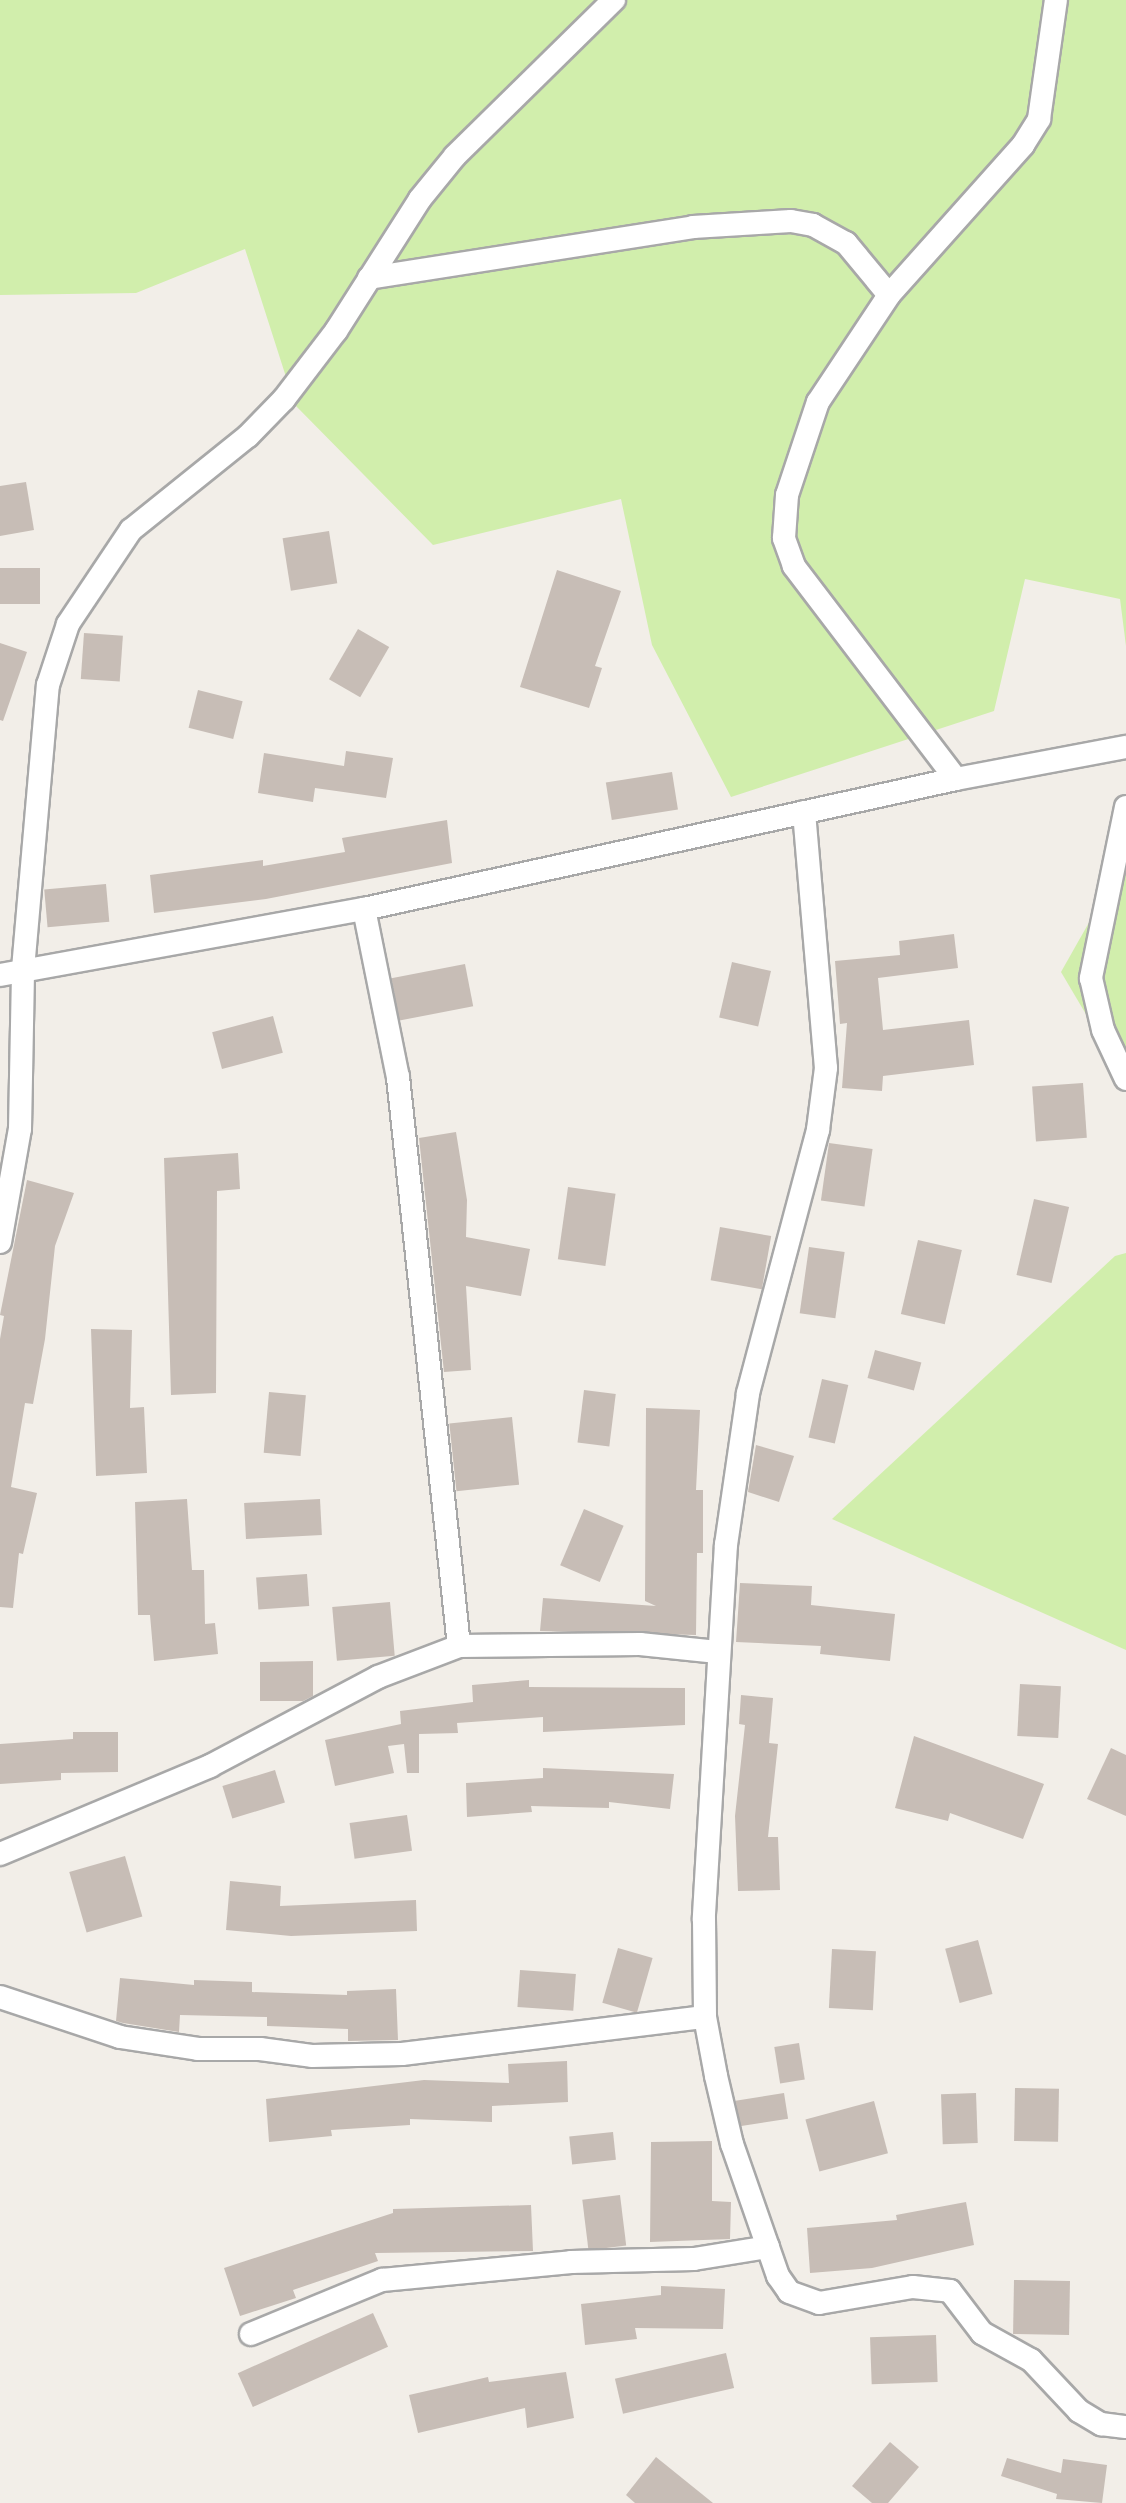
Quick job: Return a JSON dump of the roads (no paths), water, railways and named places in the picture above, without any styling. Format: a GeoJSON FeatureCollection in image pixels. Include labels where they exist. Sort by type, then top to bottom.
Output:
{"type":"FeatureCollection","features":[{"type":"Feature","properties":{"kind":"street"},"geometry":{"type":"LineString","coordinates":[[0,1242],[20,1129],[23,969],[48,685],[68,624],[131,530],[248,436],[284,399],[420,199],[455,156],[614,0]]}},
{"type":"Feature","properties":{"kind":"street"},"geometry":{"type":"LineString","coordinates":[[956,779],[794,566],[784,538],[787,495],[818,402],[889,295],[1023,145],[1039,119],[1056,0]]}},
{"type":"Feature","properties":{"kind":"street"},"geometry":{"type":"LineString","coordinates":[[369,278],[693,227],[791,221],[813,225],[846,243],[889,295]]}},
{"type":"Feature","properties":{"kind":"street"},"geometry":{"type":"LineString","coordinates":[[0,975],[364,909],[956,779],[1126,747]]}},
{"type":"Feature","properties":{"kind":"street"},"geometry":{"type":"LineString","coordinates":[[1126,807],[1091,978],[1099,1019],[1126,1079]]}},
{"type":"Feature","properties":{"kind":"street"},"geometry":{"type":"LineString","coordinates":[[804,812],[826,1068],[818,1130],[748,1394],[726,1544],[704,1919],[705,2017],[732,2144],[783,2284],[803,2301],[847,2300],[913,2287],[950,2291],[982,2333],[1031,2360],[1079,2411],[1101,2424],[1126,2427]]}},
{"type":"Feature","properties":{"kind":"street"},"geometry":{"type":"LineString","coordinates":[[364,909],[398,1077],[459,1646]]}},
{"type":"Feature","properties":{"kind":"street"},"geometry":{"type":"LineString","coordinates":[[0,1854],[210,1766],[378,1677],[459,1646],[640,1644],[718,1652]]}},
{"type":"Feature","properties":{"kind":"street"},"geometry":{"type":"LineString","coordinates":[[0,1997],[120,2037],[198,2049],[260,2049],[312,2056],[402,2054],[705,2017]]}},
{"type":"Feature","properties":{"kind":"street"},"geometry":{"type":"LineString","coordinates":[[251,2334],[382,2280],[571,2262],[694,2259],[768,2247]]}}]}
